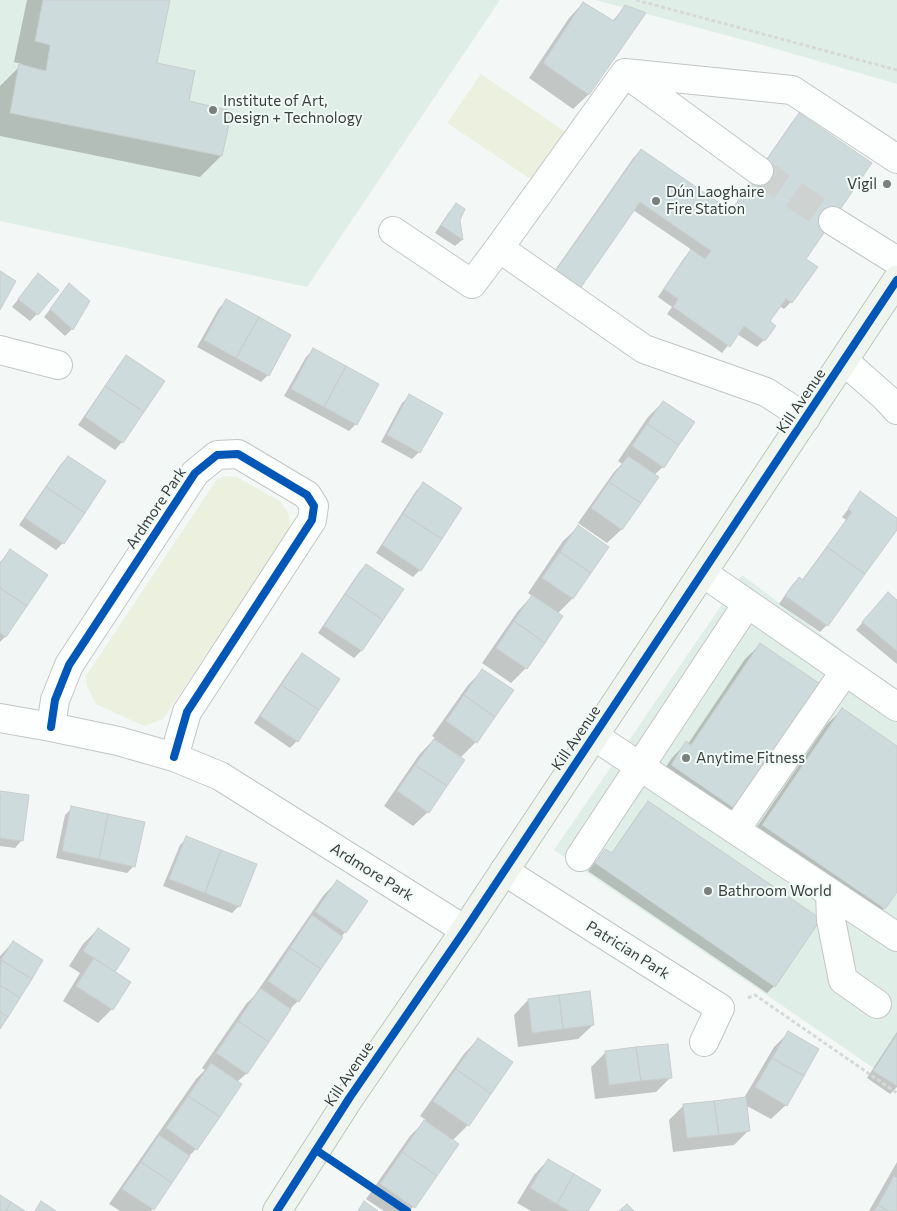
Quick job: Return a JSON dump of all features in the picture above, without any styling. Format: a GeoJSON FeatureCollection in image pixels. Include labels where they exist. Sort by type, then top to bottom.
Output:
{"type":"FeatureCollection","features":[{"type":"Feature","properties":{"kind":"main road","name":"Kill Avenue"},"geometry":{"type":"LineString","coordinates":[[277,1211],[350,1097],[465,930],[897,280]]}},
{"type":"Feature","properties":{"kind":"street"},"geometry":{"type":"LineString","coordinates":[[624,73],[792,90],[897,159]]}},
{"type":"Feature","properties":{"kind":"street"},"geometry":{"type":"LineString","coordinates":[[624,73],[759,171]]}},
{"type":"Feature","properties":{"kind":"street"},"geometry":{"type":"LineString","coordinates":[[393,231],[472,284],[624,73]]}},
{"type":"Feature","properties":{"kind":"street"},"geometry":{"type":"LineString","coordinates":[[832,221],[897,261]]}},
{"type":"Feature","properties":{"kind":"street"},"geometry":{"type":"LineString","coordinates":[[499,248],[644,349],[766,392],[806,418]]}},
{"type":"Feature","properties":{"kind":"street"},"geometry":{"type":"LineString","coordinates":[[0,350],[58,365]]}},
{"type":"Feature","properties":{"kind":"street"},"geometry":{"type":"LineString","coordinates":[[844,361],[897,410]]}},
{"type":"Feature","properties":{"kind":"street","name":"Ardmore Park"},"geometry":{"type":"LineString","coordinates":[[51,726],[55,700],[69,665],[195,473],[217,455],[238,454],[307,495],[314,506],[312,520],[187,712],[174,757]]}},
{"type":"Feature","properties":{"kind":"street"},"geometry":{"type":"LineString","coordinates":[[703,573],[845,671],[893,696]]}},
{"type":"Feature","properties":{"kind":"street"},"geometry":{"type":"LineString","coordinates":[[580,856],[747,604]]}},
{"type":"Feature","properties":{"kind":"street"},"geometry":{"type":"LineString","coordinates":[[736,829],[845,671]]}},
{"type":"Feature","properties":{"kind":"street","name":"Ardmore Park"},"geometry":{"type":"LineString","coordinates":[[0,718],[51,726],[118,741],[174,757],[220,776],[465,930]]}},
{"type":"Feature","properties":{"kind":"street"},"geometry":{"type":"LineString","coordinates":[[594,736],[897,938]]}},
{"type":"Feature","properties":{"kind":"street","name":"Patrician Park"},"geometry":{"type":"LineString","coordinates":[[504,871],[720,1008]]}},
{"type":"Feature","properties":{"kind":"street"},"geometry":{"type":"LineString","coordinates":[[830,893],[831,920],[843,980],[877,1004]]}},
{"type":"Feature","properties":{"kind":"street"},"geometry":{"type":"LineString","coordinates":[[704,1042],[720,1008]]}},
{"type":"Feature","properties":{"kind":"path"},"geometry":{"type":"LineString","coordinates":[[636,0],[897,70]]}},
{"type":"Feature","properties":{"kind":"path"},"geometry":{"type":"LineString","coordinates":[[720,1008],[755,995],[897,1093]]}},
{"type":"Feature","properties":{"kind":"path"},"geometry":{"type":"LineString","coordinates":[[316,1150],[407,1211]]}},
{"type":"Feature","properties":{"kind":"shaded area","name":"Institute of Art, Design + Technology"},"geometry":{"type":"Polygon","coordinates":[[[0,0],[500,0],[307,287],[0,221],[0,0]]]}},
{"type":"Feature","properties":{"kind":"shaded area"},"geometry":{"type":"Polygon","coordinates":[[[595,0],[897,0],[897,84],[766,46],[595,0]]]}},
{"type":"Feature","properties":{"kind":"shaded area"},"geometry":{"type":"Polygon","coordinates":[[[742,575],[842,650],[838,654],[897,692],[897,1084],[554,850],[742,575]]]}},
{"type":"Feature","properties":{"kind":"green space"},"geometry":{"type":"Polygon","coordinates":[[[481,74],[580,142],[547,190],[447,123],[481,74]]]}},
{"type":"Feature","properties":{"kind":"green space"},"geometry":{"type":"Polygon","coordinates":[[[225,476],[237,477],[281,502],[289,515],[290,529],[163,719],[144,726],[96,704],[87,686],[86,676],[217,479],[225,476]]]}},
{"type":"Feature","properties":{"kind":"building"},"geometry":{"type":"Polygon","coordinates":[[[43,0],[170,0],[157,63],[195,71],[189,101],[232,111],[222,156],[10,113],[19,64],[46,71],[50,45],[35,41],[43,0]]]}},
{"type":"Feature","properties":{"kind":"building"},"geometry":{"type":"Polygon","coordinates":[[[583,2],[614,21],[625,5],[646,13],[589,95],[543,63],[583,2]]]}},
{"type":"Feature","properties":{"kind":"building"},"geometry":{"type":"Polygon","coordinates":[[[799,113],[872,163],[806,259],[818,267],[792,303],[786,299],[770,321],[776,326],[765,341],[744,326],[730,347],[673,307],[678,299],[664,289],[691,249],[705,259],[711,251],[640,202],[577,293],[552,276],[641,149],[731,211],[799,113]]]}},
{"type":"Feature","properties":{"kind":"building"},"geometry":{"type":"Polygon","coordinates":[[[456,203],[465,209],[460,220],[463,240],[441,225],[456,203]]]}},
{"type":"Feature","properties":{"kind":"building"},"geometry":{"type":"Polygon","coordinates":[[[0,271],[16,281],[0,310],[0,271]]]}},
{"type":"Feature","properties":{"kind":"building"},"geometry":{"type":"Polygon","coordinates":[[[38,273],[59,290],[38,315],[18,299],[38,273]]]}},
{"type":"Feature","properties":{"kind":"building"},"geometry":{"type":"Polygon","coordinates":[[[69,283],[90,301],[73,330],[50,309],[69,283]]]}},
{"type":"Feature","properties":{"kind":"building"},"geometry":{"type":"Polygon","coordinates":[[[226,299],[259,317],[236,358],[204,340],[226,299]]]}},
{"type":"Feature","properties":{"kind":"building"},"geometry":{"type":"Polygon","coordinates":[[[259,317],[291,335],[269,376],[236,358],[259,317]]]}},
{"type":"Feature","properties":{"kind":"building"},"geometry":{"type":"Polygon","coordinates":[[[313,348],[346,366],[324,407],[291,389],[313,348]]]}},
{"type":"Feature","properties":{"kind":"building"},"geometry":{"type":"Polygon","coordinates":[[[126,355],[165,381],[144,412],[105,386],[126,355]]]}},
{"type":"Feature","properties":{"kind":"building"},"geometry":{"type":"Polygon","coordinates":[[[346,366],[379,384],[357,425],[324,407],[346,366]]]}},
{"type":"Feature","properties":{"kind":"building"},"geometry":{"type":"Polygon","coordinates":[[[105,386],[144,412],[123,443],[85,417],[105,386]]]}},
{"type":"Feature","properties":{"kind":"building"},"geometry":{"type":"Polygon","coordinates":[[[409,394],[443,413],[420,453],[387,435],[409,394]]]}},
{"type":"Feature","properties":{"kind":"building"},"geometry":{"type":"Polygon","coordinates":[[[663,401],[695,422],[679,445],[647,424],[663,401]]]}},
{"type":"Feature","properties":{"kind":"building"},"geometry":{"type":"Polygon","coordinates":[[[647,424],[679,445],[664,468],[632,446],[647,424]]]}},
{"type":"Feature","properties":{"kind":"building"},"geometry":{"type":"Polygon","coordinates":[[[68,456],[106,481],[85,513],[46,487],[68,456]]]}},
{"type":"Feature","properties":{"kind":"building"},"geometry":{"type":"Polygon","coordinates":[[[628,456],[659,477],[641,503],[609,482],[628,456]]]}},
{"type":"Feature","properties":{"kind":"building"},"geometry":{"type":"Polygon","coordinates":[[[423,482],[462,508],[442,539],[403,514],[423,482]]]}},
{"type":"Feature","properties":{"kind":"building"},"geometry":{"type":"Polygon","coordinates":[[[609,482],[641,503],[622,530],[591,508],[609,482]]]}},
{"type":"Feature","properties":{"kind":"building"},"geometry":{"type":"Polygon","coordinates":[[[46,487],[85,513],[64,544],[25,518],[46,487]]]}},
{"type":"Feature","properties":{"kind":"building"},"geometry":{"type":"Polygon","coordinates":[[[860,491],[897,518],[897,530],[865,574],[827,547],[852,512],[848,509],[860,491]]]}},
{"type":"Feature","properties":{"kind":"building"},"geometry":{"type":"Polygon","coordinates":[[[403,514],[442,539],[421,571],[382,545],[403,514]]]}},
{"type":"Feature","properties":{"kind":"building"},"geometry":{"type":"Polygon","coordinates":[[[578,525],[609,547],[591,573],[560,552],[578,525]]]}},
{"type":"Feature","properties":{"kind":"building"},"geometry":{"type":"Polygon","coordinates":[[[827,547],[865,574],[828,626],[785,596],[799,577],[803,580],[827,547]]]}},
{"type":"Feature","properties":{"kind":"building"},"geometry":{"type":"Polygon","coordinates":[[[10,549],[48,575],[27,606],[0,588],[0,564],[10,549]]]}},
{"type":"Feature","properties":{"kind":"building"},"geometry":{"type":"Polygon","coordinates":[[[560,552],[591,573],[573,599],[542,578],[560,552]]]}},
{"type":"Feature","properties":{"kind":"building"},"geometry":{"type":"Polygon","coordinates":[[[366,564],[404,589],[383,620],[345,594],[366,564]]]}},
{"type":"Feature","properties":{"kind":"building"},"geometry":{"type":"Polygon","coordinates":[[[0,588],[27,606],[6,637],[0,633],[0,588]]]}},
{"type":"Feature","properties":{"kind":"building"},"geometry":{"type":"Polygon","coordinates":[[[888,592],[897,600],[897,651],[862,622],[888,592]]]}},
{"type":"Feature","properties":{"kind":"building"},"geometry":{"type":"Polygon","coordinates":[[[345,594],[383,620],[362,651],[324,626],[345,594]]]}},
{"type":"Feature","properties":{"kind":"building"},"geometry":{"type":"Polygon","coordinates":[[[532,595],[563,616],[545,643],[514,621],[532,595]]]}},
{"type":"Feature","properties":{"kind":"building"},"geometry":{"type":"Polygon","coordinates":[[[514,621],[545,643],[527,669],[496,648],[514,621]]]}},
{"type":"Feature","properties":{"kind":"building"},"geometry":{"type":"Polygon","coordinates":[[[760,643],[823,686],[738,811],[671,765],[686,741],[691,745],[760,643]]]}},
{"type":"Feature","properties":{"kind":"building"},"geometry":{"type":"Polygon","coordinates":[[[302,653],[340,679],[319,710],[281,685],[302,653]]]}},
{"type":"Feature","properties":{"kind":"building"},"geometry":{"type":"Polygon","coordinates":[[[482,669],[514,690],[495,717],[464,695],[482,669]]]}},
{"type":"Feature","properties":{"kind":"building"},"geometry":{"type":"Polygon","coordinates":[[[281,685],[319,710],[298,742],[260,716],[281,685]]]}},
{"type":"Feature","properties":{"kind":"building"},"geometry":{"type":"Polygon","coordinates":[[[464,695],[495,717],[477,743],[446,721],[464,695]]]}},
{"type":"Feature","properties":{"kind":"building"},"geometry":{"type":"Polygon","coordinates":[[[842,708],[897,746],[897,892],[885,909],[762,825],[842,708]]]}},
{"type":"Feature","properties":{"kind":"building"},"geometry":{"type":"Polygon","coordinates":[[[434,739],[465,760],[447,786],[415,765],[434,739]]]}},
{"type":"Feature","properties":{"kind":"building"},"geometry":{"type":"Polygon","coordinates":[[[415,765],[447,786],[429,813],[397,791],[415,765]]]}},
{"type":"Feature","properties":{"kind":"building"},"geometry":{"type":"Polygon","coordinates":[[[0,791],[29,795],[23,841],[0,838],[0,791]]]}},
{"type":"Feature","properties":{"kind":"building","name":"Bathroom World"},"geometry":{"type":"Polygon","coordinates":[[[648,801],[821,919],[775,987],[595,863],[605,849],[612,853],[648,801]]]}},
{"type":"Feature","properties":{"kind":"building"},"geometry":{"type":"Polygon","coordinates":[[[71,806],[108,814],[99,859],[62,851],[71,806]]]}},
{"type":"Feature","properties":{"kind":"building"},"geometry":{"type":"Polygon","coordinates":[[[108,814],[145,822],[135,867],[99,859],[108,814]]]}},
{"type":"Feature","properties":{"kind":"building"},"geometry":{"type":"Polygon","coordinates":[[[186,836],[221,850],[205,893],[169,879],[186,836]]]}},
{"type":"Feature","properties":{"kind":"building"},"geometry":{"type":"Polygon","coordinates":[[[221,850],[257,864],[240,907],[205,893],[221,850]]]}},
{"type":"Feature","properties":{"kind":"building"},"geometry":{"type":"Polygon","coordinates":[[[337,880],[368,901],[346,933],[315,912],[337,880]]]}},
{"type":"Feature","properties":{"kind":"building"},"geometry":{"type":"Polygon","coordinates":[[[312,915],[343,937],[321,969],[290,948],[312,915]]]}},
{"type":"Feature","properties":{"kind":"building"},"geometry":{"type":"Polygon","coordinates":[[[98,928],[130,949],[115,972],[83,951],[98,928]]]}},
{"type":"Feature","properties":{"kind":"building"},"geometry":{"type":"Polygon","coordinates":[[[13,941],[43,960],[32,979],[1,960],[13,941]]]}},
{"type":"Feature","properties":{"kind":"building"},"geometry":{"type":"Polygon","coordinates":[[[290,948],[321,969],[299,1002],[268,981],[290,948]]]}},
{"type":"Feature","properties":{"kind":"building"},"geometry":{"type":"Polygon","coordinates":[[[94,958],[131,982],[113,1010],[76,986],[94,958]]]}},
{"type":"Feature","properties":{"kind":"building"},"geometry":{"type":"Polygon","coordinates":[[[1,960],[32,979],[20,998],[0,985],[1,960]]]}},
{"type":"Feature","properties":{"kind":"building"},"geometry":{"type":"Polygon","coordinates":[[[0,985],[20,998],[8,1017],[0,1012],[0,985]]]}},
{"type":"Feature","properties":{"kind":"building"},"geometry":{"type":"Polygon","coordinates":[[[260,988],[291,1009],[269,1042],[238,1021],[260,988]]]}},
{"type":"Feature","properties":{"kind":"building"},"geometry":{"type":"Polygon","coordinates":[[[590,991],[594,1025],[563,1029],[559,995],[590,991]]]}},
{"type":"Feature","properties":{"kind":"building"},"geometry":{"type":"Polygon","coordinates":[[[559,995],[563,1029],[532,1033],[528,999],[559,995]]]}},
{"type":"Feature","properties":{"kind":"building"},"geometry":{"type":"Polygon","coordinates":[[[0,1012],[8,1017],[0,1029],[0,1012]]]}},
{"type":"Feature","properties":{"kind":"building"},"geometry":{"type":"Polygon","coordinates":[[[238,1021],[269,1042],[247,1074],[216,1053],[238,1021]]]}},
{"type":"Feature","properties":{"kind":"building"},"geometry":{"type":"Polygon","coordinates":[[[788,1031],[819,1049],[804,1076],[772,1058],[788,1031]]]}},
{"type":"Feature","properties":{"kind":"building"},"geometry":{"type":"Polygon","coordinates":[[[897,1034],[897,1086],[873,1071],[897,1034]]]}},
{"type":"Feature","properties":{"kind":"building"},"geometry":{"type":"Polygon","coordinates":[[[478,1038],[513,1062],[491,1094],[456,1069],[478,1038]]]}},
{"type":"Feature","properties":{"kind":"building"},"geometry":{"type":"Polygon","coordinates":[[[668,1044],[672,1078],[641,1081],[636,1047],[668,1044]]]}},
{"type":"Feature","properties":{"kind":"building"},"geometry":{"type":"Polygon","coordinates":[[[636,1047],[641,1081],[609,1085],[605,1051],[636,1047]]]}},
{"type":"Feature","properties":{"kind":"building"},"geometry":{"type":"Polygon","coordinates":[[[772,1058],[804,1076],[787,1106],[755,1087],[772,1058]]]}},
{"type":"Feature","properties":{"kind":"building"},"geometry":{"type":"Polygon","coordinates":[[[211,1063],[242,1084],[220,1117],[188,1096],[211,1063]]]}},
{"type":"Feature","properties":{"kind":"building"},"geometry":{"type":"Polygon","coordinates":[[[456,1069],[491,1094],[469,1126],[433,1101],[456,1069]]]}},
{"type":"Feature","properties":{"kind":"building"},"geometry":{"type":"Polygon","coordinates":[[[188,1096],[220,1117],[197,1150],[166,1128],[188,1096]]]}},
{"type":"Feature","properties":{"kind":"building"},"geometry":{"type":"Polygon","coordinates":[[[746,1097],[750,1131],[719,1135],[714,1101],[746,1097]]]}},
{"type":"Feature","properties":{"kind":"building"},"geometry":{"type":"Polygon","coordinates":[[[714,1101],[719,1135],[687,1138],[683,1104],[714,1101]]]}},
{"type":"Feature","properties":{"kind":"building"},"geometry":{"type":"Polygon","coordinates":[[[424,1120],[459,1144],[437,1176],[402,1152],[424,1120]]]}},
{"type":"Feature","properties":{"kind":"building"},"geometry":{"type":"Polygon","coordinates":[[[159,1135],[190,1156],[172,1183],[141,1162],[159,1135]]]}},
{"type":"Feature","properties":{"kind":"building"},"geometry":{"type":"Polygon","coordinates":[[[402,1152],[437,1176],[415,1208],[380,1184],[402,1152]]]}},
{"type":"Feature","properties":{"kind":"building"},"geometry":{"type":"Polygon","coordinates":[[[548,1159],[574,1174],[557,1204],[530,1188],[548,1159]]]}},
{"type":"Feature","properties":{"kind":"building"},"geometry":{"type":"Polygon","coordinates":[[[141,1162],[172,1183],[154,1210],[122,1189],[141,1162]]]}},
{"type":"Feature","properties":{"kind":"building"},"geometry":{"type":"Polygon","coordinates":[[[574,1174],[601,1190],[588,1211],[569,1211],[557,1204],[574,1174]]]}},
{"type":"Feature","properties":{"kind":"building"},"geometry":{"type":"Polygon","coordinates":[[[894,1176],[897,1178],[897,1211],[888,1211],[878,1205],[894,1176]]]}},
{"type":"Feature","properties":{"kind":"building"},"geometry":{"type":"Polygon","coordinates":[[[0,1195],[11,1202],[6,1211],[0,1211],[0,1195]]]}},
{"type":"Feature","properties":{"kind":"building"},"geometry":{"type":"Polygon","coordinates":[[[41,1201],[56,1211],[35,1211],[41,1201]]]}},
{"type":"Feature","properties":{"kind":"building"},"geometry":{"type":"Polygon","coordinates":[[[364,1201],[378,1211],[358,1211],[364,1201]]]}},
{"type":"Feature","properties":{"kind":"building"},"geometry":{"type":"Polygon","coordinates":[[[11,1202],[25,1211],[6,1211],[11,1202]]]}},
{"type":"Feature","properties":{"kind":"building"},"geometry":{"type":"Polygon","coordinates":[[[627,1204],[634,1211],[619,1211],[627,1204]]]}},
{"type":"Feature","properties":{"kind":"building"},"geometry":{"type":"Polygon","coordinates":[[[878,1205],[888,1211],[874,1211],[878,1205]]]}},
{"type":"Feature","properties":{"kind":"tunnel"},"geometry":{"type":"LineString","coordinates":[[759,171],[833,221]]}},
{"type":"Feature","properties":{"kind":"cycle path"},"geometry":{"type":"LineString","coordinates":[[277,1211],[350,1097],[465,930],[897,280]]}},
{"type":"Feature","properties":{"kind":"cycle path"},"geometry":{"type":"LineString","coordinates":[[51,727],[55,700],[69,665],[195,473],[217,455],[238,454],[307,495],[314,506],[312,520],[187,712],[174,757]]}},
{"type":"Feature","properties":{"kind":"cycle path"},"geometry":{"type":"LineString","coordinates":[[316,1150],[407,1211]]}},
{"type":"Feature","properties":{"kind":"place","name":"Institute of Art, Design + Technology"},"geometry":{"type":"Point","coordinates":[213,110]}},
{"type":"Feature","properties":{"kind":"place","name":"Vigil"},"geometry":{"type":"Point","coordinates":[887,184]}},
{"type":"Feature","properties":{"kind":"place","name":"Dún Laoghaire Fire Station"},"geometry":{"type":"Point","coordinates":[656,201]}},
{"type":"Feature","properties":{"kind":"place","name":"Anytime Fitness"},"geometry":{"type":"Point","coordinates":[686,758]}},
{"type":"Feature","properties":{"kind":"place","name":"Bathroom World"},"geometry":{"type":"Point","coordinates":[708,891]}}]}
